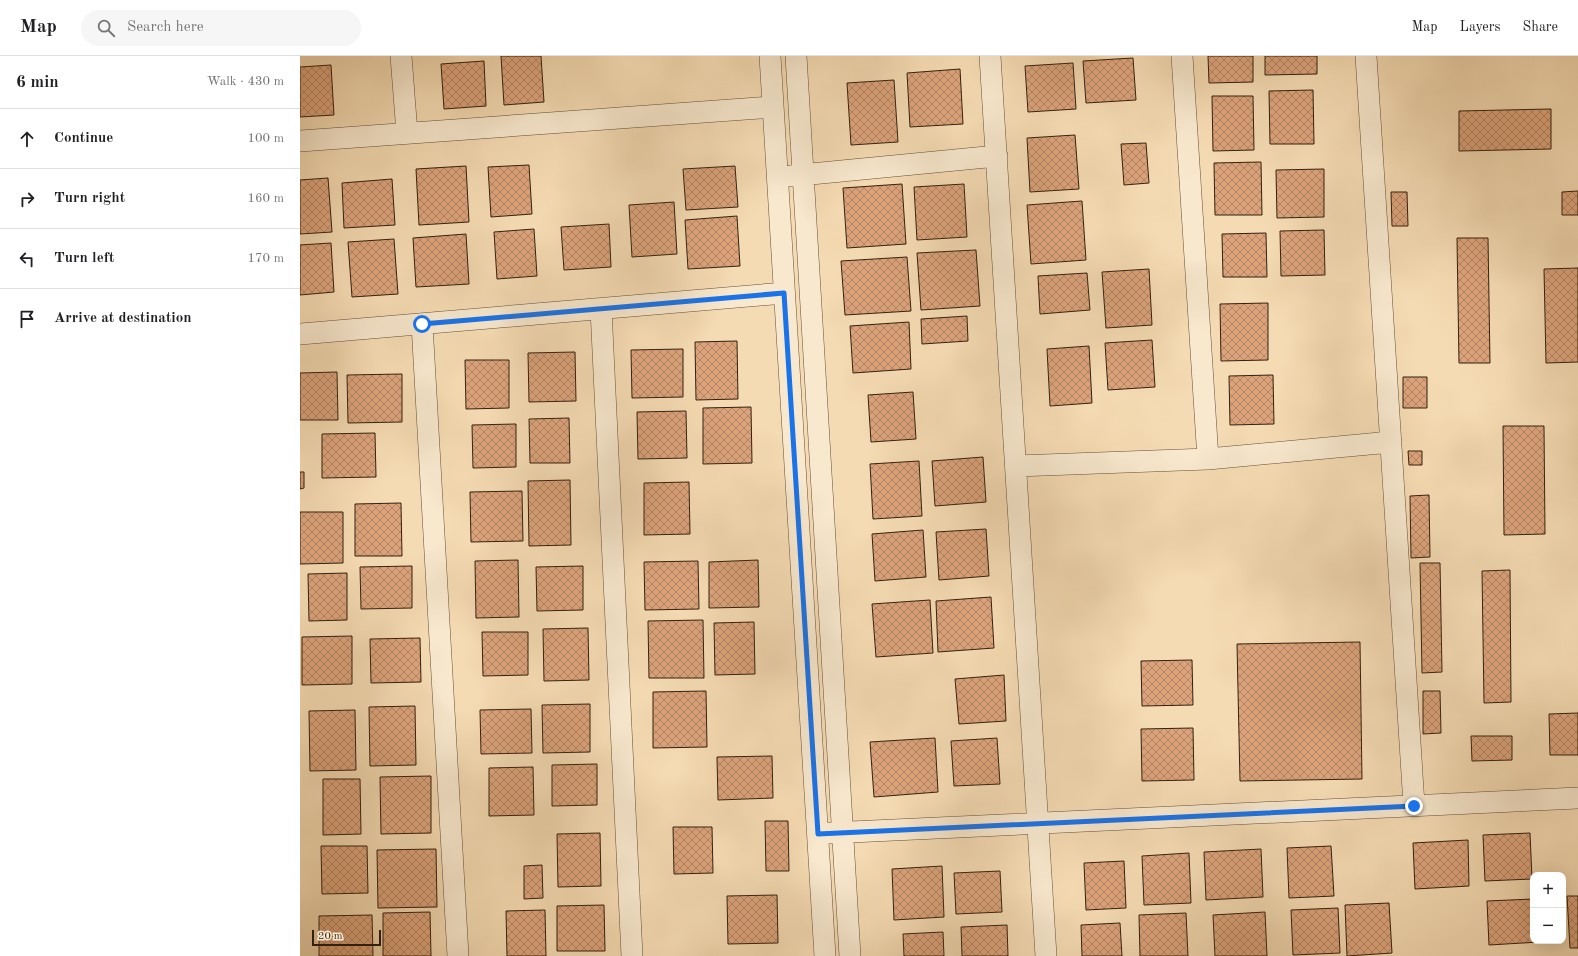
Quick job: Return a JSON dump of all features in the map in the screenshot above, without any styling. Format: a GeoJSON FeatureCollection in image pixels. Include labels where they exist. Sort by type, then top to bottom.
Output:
{"type":"FeatureCollection","features":[{"type":"Feature","properties":{"kind":"street"},"geometry":{"type":"LineString","coordinates":[[401,56],[407,133]]}},
{"type":"Feature","properties":{"kind":"street"},"geometry":{"type":"LineString","coordinates":[[770,56],[825,956]]}},
{"type":"Feature","properties":{"kind":"street"},"geometry":{"type":"LineString","coordinates":[[796,56],[850,956]]}},
{"type":"Feature","properties":{"kind":"street"},"geometry":{"type":"LineString","coordinates":[[990,56],[1046,956]]}},
{"type":"Feature","properties":{"kind":"street"},"geometry":{"type":"LineString","coordinates":[[1182,56],[1208,459]]}},
{"type":"Feature","properties":{"kind":"street"},"geometry":{"type":"LineString","coordinates":[[1366,56],[1414,806]]}},
{"type":"Feature","properties":{"kind":"street"},"geometry":{"type":"LineString","coordinates":[[300,141],[773,107]]}},
{"type":"Feature","properties":{"kind":"street"},"geometry":{"type":"LineString","coordinates":[[777,178],[997,156]]}},
{"type":"Feature","properties":{"kind":"street"},"geometry":{"type":"LineString","coordinates":[[300,334],[784,293]]}},
{"type":"Feature","properties":{"kind":"street"},"geometry":{"type":"LineString","coordinates":[[601,309],[632,956]]}},
{"type":"Feature","properties":{"kind":"street"},"geometry":{"type":"LineString","coordinates":[[422,324],[458,956]]}},
{"type":"Feature","properties":{"kind":"street"},"geometry":{"type":"LineString","coordinates":[[1016,466],[1208,459],[1390,442]]}},
{"type":"Feature","properties":{"kind":"street"},"geometry":{"type":"LineString","coordinates":[[818,834],[1578,798]]}},
{"type":"Feature","properties":{"kind":"building"},"geometry":{"type":"Polygon","coordinates":[[[501,56],[541,56],[544,102],[504,105],[501,56]]]}},
{"type":"Feature","properties":{"kind":"building"},"geometry":{"type":"Polygon","coordinates":[[[1208,56],[1253,56],[1253,82],[1209,83],[1208,56]]]}},
{"type":"Feature","properties":{"kind":"building"},"geometry":{"type":"Polygon","coordinates":[[[1265,56],[1317,56],[1317,74],[1265,75],[1265,56]]]}},
{"type":"Feature","properties":{"kind":"building"},"geometry":{"type":"Polygon","coordinates":[[[1133,58],[1136,100],[1086,103],[1083,61],[1133,58]]]}},
{"type":"Feature","properties":{"kind":"building"},"geometry":{"type":"Polygon","coordinates":[[[484,61],[486,106],[444,109],[441,64],[484,61]]]}},
{"type":"Feature","properties":{"kind":"building"},"geometry":{"type":"Polygon","coordinates":[[[1073,63],[1076,109],[1028,112],[1025,66],[1073,63]]]}},
{"type":"Feature","properties":{"kind":"building"},"geometry":{"type":"Polygon","coordinates":[[[331,65],[334,115],[300,117],[300,67],[331,65]]]}},
{"type":"Feature","properties":{"kind":"building"},"geometry":{"type":"Polygon","coordinates":[[[960,69],[963,124],[910,127],[907,73],[960,69]]]}},
{"type":"Feature","properties":{"kind":"building"},"geometry":{"type":"Polygon","coordinates":[[[894,80],[898,142],[851,145],[847,83],[894,80]]]}},
{"type":"Feature","properties":{"kind":"building"},"geometry":{"type":"Polygon","coordinates":[[[1313,90],[1314,144],[1270,144],[1269,91],[1313,90]]]}},
{"type":"Feature","properties":{"kind":"building"},"geometry":{"type":"Polygon","coordinates":[[[1212,96],[1253,96],[1254,150],[1213,151],[1212,96]]]}},
{"type":"Feature","properties":{"kind":"building"},"geometry":{"type":"Polygon","coordinates":[[[1551,109],[1551,149],[1459,151],[1459,111],[1551,109]]]}},
{"type":"Feature","properties":{"kind":"building"},"geometry":{"type":"Polygon","coordinates":[[[1075,135],[1079,189],[1030,192],[1027,138],[1075,135]]]}},
{"type":"Feature","properties":{"kind":"building"},"geometry":{"type":"Polygon","coordinates":[[[1146,143],[1149,183],[1124,185],[1121,144],[1146,143]]]}},
{"type":"Feature","properties":{"kind":"building"},"geometry":{"type":"Polygon","coordinates":[[[1261,162],[1262,215],[1215,215],[1214,163],[1261,162]]]}},
{"type":"Feature","properties":{"kind":"building"},"geometry":{"type":"Polygon","coordinates":[[[529,165],[532,214],[491,217],[488,167],[529,165]]]}},
{"type":"Feature","properties":{"kind":"building"},"geometry":{"type":"Polygon","coordinates":[[[466,166],[469,222],[419,225],[416,169],[466,166]]]}},
{"type":"Feature","properties":{"kind":"building"},"geometry":{"type":"Polygon","coordinates":[[[735,166],[738,207],[686,210],[683,169],[735,166]]]}},
{"type":"Feature","properties":{"kind":"building"},"geometry":{"type":"Polygon","coordinates":[[[1324,169],[1324,217],[1277,218],[1276,170],[1324,169]]]}},
{"type":"Feature","properties":{"kind":"building"},"geometry":{"type":"Polygon","coordinates":[[[328,178],[332,232],[300,234],[300,180],[328,178]]]}},
{"type":"Feature","properties":{"kind":"building"},"geometry":{"type":"Polygon","coordinates":[[[392,179],[395,225],[344,228],[342,183],[392,179]]]}},
{"type":"Feature","properties":{"kind":"building"},"geometry":{"type":"Polygon","coordinates":[[[902,184],[906,244],[847,248],[843,188],[902,184]]]}},
{"type":"Feature","properties":{"kind":"building"},"geometry":{"type":"Polygon","coordinates":[[[964,184],[967,237],[917,240],[914,187],[964,184]]]}},
{"type":"Feature","properties":{"kind":"building"},"geometry":{"type":"Polygon","coordinates":[[[1578,191],[1578,215],[1562,215],[1562,192],[1578,191]]]}},
{"type":"Feature","properties":{"kind":"building"},"geometry":{"type":"Polygon","coordinates":[[[1391,192],[1407,192],[1408,226],[1392,226],[1391,192]]]}},
{"type":"Feature","properties":{"kind":"building"},"geometry":{"type":"Polygon","coordinates":[[[1082,201],[1086,260],[1031,264],[1027,205],[1082,201]]]}},
{"type":"Feature","properties":{"kind":"building"},"geometry":{"type":"Polygon","coordinates":[[[674,202],[677,254],[632,257],[629,205],[674,202]]]}},
{"type":"Feature","properties":{"kind":"building"},"geometry":{"type":"Polygon","coordinates":[[[737,216],[740,266],[688,269],[685,220],[737,216]]]}},
{"type":"Feature","properties":{"kind":"building"},"geometry":{"type":"Polygon","coordinates":[[[609,224],[611,267],[564,270],[561,227],[609,224]]]}},
{"type":"Feature","properties":{"kind":"building"},"geometry":{"type":"Polygon","coordinates":[[[534,229],[537,276],[497,279],[494,232],[534,229]]]}},
{"type":"Feature","properties":{"kind":"building"},"geometry":{"type":"Polygon","coordinates":[[[1324,230],[1325,275],[1281,276],[1280,231],[1324,230]]]}},
{"type":"Feature","properties":{"kind":"building"},"geometry":{"type":"Polygon","coordinates":[[[1266,233],[1267,277],[1223,277],[1222,234],[1266,233]]]}},
{"type":"Feature","properties":{"kind":"building"},"geometry":{"type":"Polygon","coordinates":[[[466,234],[469,284],[416,287],[413,238],[466,234]]]}},
{"type":"Feature","properties":{"kind":"building"},"geometry":{"type":"Polygon","coordinates":[[[1457,238],[1488,238],[1490,363],[1459,363],[1457,238]]]}},
{"type":"Feature","properties":{"kind":"building"},"geometry":{"type":"Polygon","coordinates":[[[394,239],[398,294],[352,297],[348,242],[394,239]]]}},
{"type":"Feature","properties":{"kind":"building"},"geometry":{"type":"Polygon","coordinates":[[[331,243],[334,292],[300,295],[300,245],[331,243]]]}},
{"type":"Feature","properties":{"kind":"building"},"geometry":{"type":"Polygon","coordinates":[[[976,250],[980,306],[921,310],[917,253],[976,250]]]}},
{"type":"Feature","properties":{"kind":"building"},"geometry":{"type":"Polygon","coordinates":[[[907,257],[911,311],[845,315],[841,261],[907,257]]]}},
{"type":"Feature","properties":{"kind":"building"},"geometry":{"type":"Polygon","coordinates":[[[1578,268],[1578,362],[1546,363],[1544,269],[1578,268]]]}},
{"type":"Feature","properties":{"kind":"building"},"geometry":{"type":"Polygon","coordinates":[[[1149,269],[1152,325],[1106,328],[1102,272],[1149,269]]]}},
{"type":"Feature","properties":{"kind":"building"},"geometry":{"type":"Polygon","coordinates":[[[1087,273],[1090,310],[1040,314],[1038,276],[1087,273]]]}},
{"type":"Feature","properties":{"kind":"building"},"geometry":{"type":"Polygon","coordinates":[[[1268,303],[1268,360],[1221,361],[1220,304],[1268,303]]]}},
{"type":"Feature","properties":{"kind":"building"},"geometry":{"type":"Polygon","coordinates":[[[967,316],[968,341],[922,344],[921,319],[967,316]]]}},
{"type":"Feature","properties":{"kind":"building"},"geometry":{"type":"Polygon","coordinates":[[[909,322],[911,369],[853,373],[850,326],[909,322]]]}},
{"type":"Feature","properties":{"kind":"building"},"geometry":{"type":"Polygon","coordinates":[[[1152,340],[1155,387],[1108,390],[1105,343],[1152,340]]]}},
{"type":"Feature","properties":{"kind":"building"},"geometry":{"type":"Polygon","coordinates":[[[737,341],[738,399],[696,400],[695,342],[737,341]]]}},
{"type":"Feature","properties":{"kind":"building"},"geometry":{"type":"Polygon","coordinates":[[[1089,346],[1092,403],[1050,406],[1047,349],[1089,346]]]}},
{"type":"Feature","properties":{"kind":"building"},"geometry":{"type":"Polygon","coordinates":[[[683,349],[683,397],[632,398],[631,350],[683,349]]]}},
{"type":"Feature","properties":{"kind":"building"},"geometry":{"type":"Polygon","coordinates":[[[575,352],[576,401],[529,402],[528,353],[575,352]]]}},
{"type":"Feature","properties":{"kind":"building"},"geometry":{"type":"Polygon","coordinates":[[[465,360],[509,360],[509,408],[466,409],[465,360]]]}},
{"type":"Feature","properties":{"kind":"building"},"geometry":{"type":"Polygon","coordinates":[[[337,372],[338,420],[300,420],[300,373],[337,372]]]}},
{"type":"Feature","properties":{"kind":"building"},"geometry":{"type":"Polygon","coordinates":[[[402,374],[402,422],[348,423],[347,375],[402,374]]]}},
{"type":"Feature","properties":{"kind":"building"},"geometry":{"type":"Polygon","coordinates":[[[1273,375],[1274,424],[1230,425],[1229,376],[1273,375]]]}},
{"type":"Feature","properties":{"kind":"building"},"geometry":{"type":"Polygon","coordinates":[[[1403,377],[1427,377],[1427,408],[1403,408],[1403,377]]]}},
{"type":"Feature","properties":{"kind":"building"},"geometry":{"type":"Polygon","coordinates":[[[913,392],[916,439],[871,442],[868,395],[913,392]]]}},
{"type":"Feature","properties":{"kind":"building"},"geometry":{"type":"Polygon","coordinates":[[[751,407],[752,463],[703,464],[703,408],[751,407]]]}},
{"type":"Feature","properties":{"kind":"building"},"geometry":{"type":"Polygon","coordinates":[[[686,411],[687,458],[638,459],[637,412],[686,411]]]}},
{"type":"Feature","properties":{"kind":"building"},"geometry":{"type":"Polygon","coordinates":[[[569,418],[570,463],[530,463],[529,419],[569,418]]]}},
{"type":"Feature","properties":{"kind":"building"},"geometry":{"type":"Polygon","coordinates":[[[516,424],[516,467],[473,468],[472,425],[516,424]]]}},
{"type":"Feature","properties":{"kind":"building"},"geometry":{"type":"Polygon","coordinates":[[[1503,426],[1544,426],[1545,534],[1504,535],[1503,426]]]}},
{"type":"Feature","properties":{"kind":"building"},"geometry":{"type":"Polygon","coordinates":[[[375,433],[376,477],[322,478],[322,434],[375,433]]]}},
{"type":"Feature","properties":{"kind":"building"},"geometry":{"type":"Polygon","coordinates":[[[1408,451],[1422,451],[1422,465],[1409,465],[1408,451]]]}},
{"type":"Feature","properties":{"kind":"building"},"geometry":{"type":"Polygon","coordinates":[[[983,457],[986,502],[935,506],[932,461],[983,457]]]}},
{"type":"Feature","properties":{"kind":"building"},"geometry":{"type":"Polygon","coordinates":[[[919,461],[922,516],[873,519],[870,464],[919,461]]]}},
{"type":"Feature","properties":{"kind":"building"},"geometry":{"type":"Polygon","coordinates":[[[300,472],[304,472],[304,488],[300,489],[300,472]]]}},
{"type":"Feature","properties":{"kind":"building"},"geometry":{"type":"Polygon","coordinates":[[[570,480],[571,545],[529,546],[528,481],[570,480]]]}},
{"type":"Feature","properties":{"kind":"building"},"geometry":{"type":"Polygon","coordinates":[[[689,482],[690,534],[644,535],[644,483],[689,482]]]}},
{"type":"Feature","properties":{"kind":"building"},"geometry":{"type":"Polygon","coordinates":[[[522,491],[523,541],[471,542],[470,492],[522,491]]]}},
{"type":"Feature","properties":{"kind":"building"},"geometry":{"type":"Polygon","coordinates":[[[1429,495],[1430,557],[1411,558],[1410,496],[1429,495]]]}},
{"type":"Feature","properties":{"kind":"building"},"geometry":{"type":"Polygon","coordinates":[[[401,503],[402,556],[355,556],[355,504],[401,503]]]}},
{"type":"Feature","properties":{"kind":"building"},"geometry":{"type":"Polygon","coordinates":[[[300,512],[343,512],[343,563],[300,564],[300,512]]]}},
{"type":"Feature","properties":{"kind":"building"},"geometry":{"type":"Polygon","coordinates":[[[986,529],[989,576],[939,580],[936,532],[986,529]]]}},
{"type":"Feature","properties":{"kind":"building"},"geometry":{"type":"Polygon","coordinates":[[[923,530],[926,577],[875,581],[872,534],[923,530]]]}},
{"type":"Feature","properties":{"kind":"building"},"geometry":{"type":"Polygon","coordinates":[[[518,560],[519,617],[476,618],[475,561],[518,560]]]}},
{"type":"Feature","properties":{"kind":"building"},"geometry":{"type":"Polygon","coordinates":[[[758,560],[759,607],[709,608],[709,562],[758,560]]]}},
{"type":"Feature","properties":{"kind":"building"},"geometry":{"type":"Polygon","coordinates":[[[698,561],[699,609],[645,610],[644,562],[698,561]]]}},
{"type":"Feature","properties":{"kind":"building"},"geometry":{"type":"Polygon","coordinates":[[[1420,563],[1440,563],[1442,672],[1422,673],[1420,563]]]}},
{"type":"Feature","properties":{"kind":"building"},"geometry":{"type":"Polygon","coordinates":[[[412,566],[412,608],[361,609],[360,567],[412,566]]]}},
{"type":"Feature","properties":{"kind":"building"},"geometry":{"type":"Polygon","coordinates":[[[583,566],[583,610],[537,611],[536,567],[583,566]]]}},
{"type":"Feature","properties":{"kind":"building"},"geometry":{"type":"Polygon","coordinates":[[[1510,570],[1511,702],[1484,703],[1482,571],[1510,570]]]}},
{"type":"Feature","properties":{"kind":"building"},"geometry":{"type":"Polygon","coordinates":[[[347,573],[347,620],[309,621],[308,574],[347,573]]]}},
{"type":"Feature","properties":{"kind":"building"},"geometry":{"type":"Polygon","coordinates":[[[991,597],[994,648],[938,652],[936,601],[991,597]]]}},
{"type":"Feature","properties":{"kind":"building"},"geometry":{"type":"Polygon","coordinates":[[[930,600],[933,653],[876,657],[872,604],[930,600]]]}},
{"type":"Feature","properties":{"kind":"building"},"geometry":{"type":"Polygon","coordinates":[[[703,620],[704,678],[649,678],[648,621],[703,620]]]}},
{"type":"Feature","properties":{"kind":"building"},"geometry":{"type":"Polygon","coordinates":[[[754,622],[755,674],[715,675],[714,623],[754,622]]]}},
{"type":"Feature","properties":{"kind":"building"},"geometry":{"type":"Polygon","coordinates":[[[588,628],[589,680],[544,681],[543,629],[588,628]]]}},
{"type":"Feature","properties":{"kind":"building"},"geometry":{"type":"Polygon","coordinates":[[[482,632],[528,632],[528,675],[483,676],[482,632]]]}},
{"type":"Feature","properties":{"kind":"building"},"geometry":{"type":"Polygon","coordinates":[[[352,636],[352,684],[302,685],[302,637],[352,636]]]}},
{"type":"Feature","properties":{"kind":"building"},"geometry":{"type":"Polygon","coordinates":[[[420,638],[421,682],[371,683],[370,639],[420,638]]]}},
{"type":"Feature","properties":{"kind":"building"},"geometry":{"type":"Polygon","coordinates":[[[1360,642],[1362,779],[1240,781],[1237,644],[1360,642]]]}},
{"type":"Feature","properties":{"kind":"building"},"geometry":{"type":"Polygon","coordinates":[[[1192,660],[1193,705],[1142,706],[1141,661],[1192,660]]]}},
{"type":"Feature","properties":{"kind":"building"},"geometry":{"type":"Polygon","coordinates":[[[1004,675],[1006,721],[959,724],[955,679],[1004,675]]]}},
{"type":"Feature","properties":{"kind":"building"},"geometry":{"type":"Polygon","coordinates":[[[706,691],[707,747],[653,748],[653,692],[706,691]]]}},
{"type":"Feature","properties":{"kind":"building"},"geometry":{"type":"Polygon","coordinates":[[[1423,691],[1440,691],[1441,733],[1423,734],[1423,691]]]}},
{"type":"Feature","properties":{"kind":"building"},"geometry":{"type":"Polygon","coordinates":[[[590,704],[590,752],[543,753],[542,705],[590,704]]]}},
{"type":"Feature","properties":{"kind":"building"},"geometry":{"type":"Polygon","coordinates":[[[415,706],[416,765],[370,766],[369,707],[415,706]]]}},
{"type":"Feature","properties":{"kind":"building"},"geometry":{"type":"Polygon","coordinates":[[[531,709],[532,753],[481,754],[480,710],[531,709]]]}},
{"type":"Feature","properties":{"kind":"building"},"geometry":{"type":"Polygon","coordinates":[[[355,710],[356,770],[310,771],[309,711],[355,710]]]}},
{"type":"Feature","properties":{"kind":"building"},"geometry":{"type":"Polygon","coordinates":[[[1578,713],[1578,755],[1550,755],[1549,714],[1578,713]]]}},
{"type":"Feature","properties":{"kind":"building"},"geometry":{"type":"Polygon","coordinates":[[[1193,728],[1194,780],[1142,781],[1141,729],[1193,728]]]}},
{"type":"Feature","properties":{"kind":"building"},"geometry":{"type":"Polygon","coordinates":[[[1471,736],[1512,736],[1512,760],[1472,761],[1471,736]]]}},
{"type":"Feature","properties":{"kind":"building"},"geometry":{"type":"Polygon","coordinates":[[[935,738],[938,792],[874,797],[870,742],[935,738]]]}},
{"type":"Feature","properties":{"kind":"building"},"geometry":{"type":"Polygon","coordinates":[[[997,738],[1000,784],[954,786],[951,741],[997,738]]]}},
{"type":"Feature","properties":{"kind":"building"},"geometry":{"type":"Polygon","coordinates":[[[772,756],[773,798],[718,800],[717,757],[772,756]]]}},
{"type":"Feature","properties":{"kind":"building"},"geometry":{"type":"Polygon","coordinates":[[[597,764],[597,805],[552,806],[552,765],[597,764]]]}},
{"type":"Feature","properties":{"kind":"building"},"geometry":{"type":"Polygon","coordinates":[[[533,767],[534,815],[489,816],[489,768],[533,767]]]}},
{"type":"Feature","properties":{"kind":"building"},"geometry":{"type":"Polygon","coordinates":[[[431,776],[431,833],[381,834],[380,777],[431,776]]]}},
{"type":"Feature","properties":{"kind":"building"},"geometry":{"type":"Polygon","coordinates":[[[323,779],[360,779],[361,834],[323,835],[323,779]]]}},
{"type":"Feature","properties":{"kind":"building"},"geometry":{"type":"Polygon","coordinates":[[[765,821],[788,821],[789,871],[766,871],[765,821]]]}},
{"type":"Feature","properties":{"kind":"building"},"geometry":{"type":"Polygon","coordinates":[[[673,827],[712,827],[713,873],[674,874],[673,827]]]}},
{"type":"Feature","properties":{"kind":"building"},"geometry":{"type":"Polygon","coordinates":[[[600,833],[601,886],[558,887],[557,834],[600,833]]]}},
{"type":"Feature","properties":{"kind":"building"},"geometry":{"type":"Polygon","coordinates":[[[1530,833],[1532,872],[1530,872],[1530,879],[1485,881],[1483,835],[1530,833]]]}},
{"type":"Feature","properties":{"kind":"building"},"geometry":{"type":"Polygon","coordinates":[[[1468,840],[1469,886],[1415,889],[1413,843],[1468,840]]]}},
{"type":"Feature","properties":{"kind":"building"},"geometry":{"type":"Polygon","coordinates":[[[321,846],[367,846],[368,893],[322,894],[321,846]]]}},
{"type":"Feature","properties":{"kind":"building"},"geometry":{"type":"Polygon","coordinates":[[[1331,846],[1334,896],[1289,898],[1287,848],[1331,846]]]}},
{"type":"Feature","properties":{"kind":"building"},"geometry":{"type":"Polygon","coordinates":[[[436,849],[437,907],[378,908],[377,850],[436,849]]]}},
{"type":"Feature","properties":{"kind":"building"},"geometry":{"type":"Polygon","coordinates":[[[1261,849],[1263,897],[1206,900],[1204,852],[1261,849]]]}},
{"type":"Feature","properties":{"kind":"building"},"geometry":{"type":"Polygon","coordinates":[[[1189,853],[1191,903],[1144,905],[1142,856],[1189,853]]]}},
{"type":"Feature","properties":{"kind":"building"},"geometry":{"type":"Polygon","coordinates":[[[1124,861],[1126,908],[1086,910],[1084,863],[1124,861]]]}},
{"type":"Feature","properties":{"kind":"building"},"geometry":{"type":"Polygon","coordinates":[[[542,865],[543,898],[524,899],[524,866],[542,865]]]}},
{"type":"Feature","properties":{"kind":"building"},"geometry":{"type":"Polygon","coordinates":[[[942,866],[944,917],[894,920],[892,869],[942,866]]]}},
{"type":"Feature","properties":{"kind":"building"},"geometry":{"type":"Polygon","coordinates":[[[1000,871],[1002,912],[956,914],[954,873],[1000,871]]]}},
{"type":"Feature","properties":{"kind":"building"},"geometry":{"type":"Polygon","coordinates":[[[777,895],[778,943],[728,944],[727,896],[777,895]]]}},
{"type":"Feature","properties":{"kind":"building"},"geometry":{"type":"Polygon","coordinates":[[[1567,896],[1578,896],[1578,948],[1570,948],[1567,896]]]}},
{"type":"Feature","properties":{"kind":"building"},"geometry":{"type":"Polygon","coordinates":[[[1530,899],[1530,943],[1489,945],[1487,901],[1530,899]]]}},
{"type":"Feature","properties":{"kind":"building"},"geometry":{"type":"Polygon","coordinates":[[[1389,903],[1392,953],[1347,956],[1345,905],[1389,903]]]}},
{"type":"Feature","properties":{"kind":"building"},"geometry":{"type":"Polygon","coordinates":[[[604,905],[605,951],[557,951],[557,906],[604,905]]]}},
{"type":"Feature","properties":{"kind":"building"},"geometry":{"type":"Polygon","coordinates":[[[1338,908],[1340,953],[1293,955],[1291,910],[1338,908]]]}},
{"type":"Feature","properties":{"kind":"building"},"geometry":{"type":"Polygon","coordinates":[[[545,910],[546,956],[507,956],[506,911],[545,910]]]}},
{"type":"Feature","properties":{"kind":"building"},"geometry":{"type":"Polygon","coordinates":[[[430,912],[431,956],[383,956],[383,913],[430,912]]]}},
{"type":"Feature","properties":{"kind":"building"},"geometry":{"type":"Polygon","coordinates":[[[1265,912],[1267,956],[1215,956],[1213,915],[1265,912]]]}},
{"type":"Feature","properties":{"kind":"building"},"geometry":{"type":"Polygon","coordinates":[[[1186,913],[1188,956],[1140,956],[1139,915],[1186,913]]]}},
{"type":"Feature","properties":{"kind":"building"},"geometry":{"type":"Polygon","coordinates":[[[372,915],[373,956],[319,956],[319,916],[372,915]]]}},
{"type":"Feature","properties":{"kind":"building"},"geometry":{"type":"Polygon","coordinates":[[[1120,923],[1122,956],[1082,956],[1081,925],[1120,923]]]}},
{"type":"Feature","properties":{"kind":"building"},"geometry":{"type":"Polygon","coordinates":[[[1007,925],[1008,956],[962,956],[961,927],[1007,925]]]}},
{"type":"Feature","properties":{"kind":"building"},"geometry":{"type":"Polygon","coordinates":[[[943,932],[944,956],[904,956],[903,934],[943,932]]]}},
{"type":"Feature","properties":{"kind":"route"},"geometry":{"type":"LineString","coordinates":[[422,324],[784,293],[818,834],[1414,806]]}}]}
